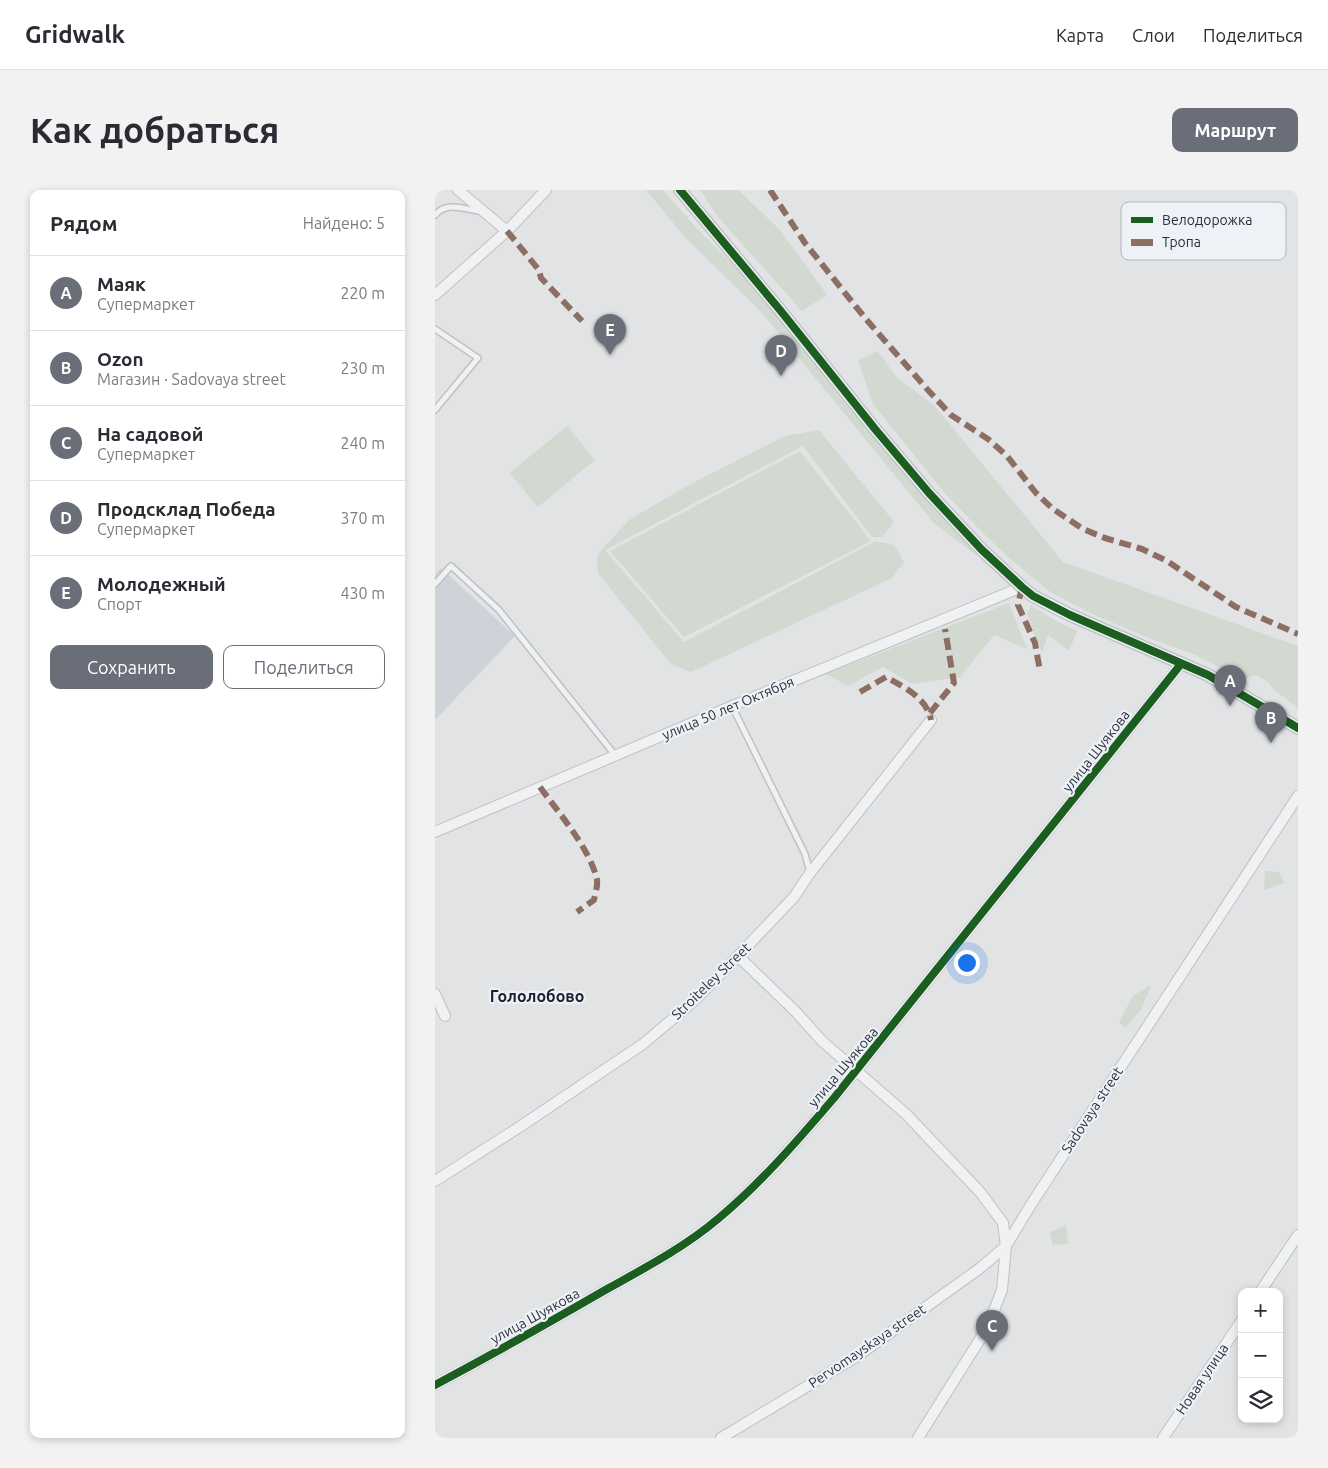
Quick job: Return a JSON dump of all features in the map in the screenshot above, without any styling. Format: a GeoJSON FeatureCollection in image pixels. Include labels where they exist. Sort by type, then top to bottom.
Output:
{"type":"FeatureCollection","features":[{"type":"Feature","properties":{"kind":"street"},"geometry":{"type":"LineString","coordinates":[[459,190],[507,231]]}},
{"type":"Feature","properties":{"kind":"street"},"geometry":{"type":"LineString","coordinates":[[435,295],[507,231],[546,190]]}},
{"type":"Feature","properties":{"kind":"street"},"geometry":{"type":"LineString","coordinates":[[680,190],[751,274],[875,429],[929,493],[982,550],[1022,588],[1069,615],[1207,675],[1298,728]]}},
{"type":"Feature","properties":{"kind":"street","name":"улица 50 лет Октября"},"geometry":{"type":"LineString","coordinates":[[435,832],[732,706],[1022,588]]}},
{"type":"Feature","properties":{"kind":"street","name":"улица Шуякова"},"geometry":{"type":"LineString","coordinates":[[435,1385],[628,1278],[719,1219],[804,1133],[857,1070],[1181,664]]}},
{"type":"Feature","properties":{"kind":"street","name":"Stroiteley Street"},"geometry":{"type":"LineString","coordinates":[[435,1180],[521,1126],[643,1044],[695,1001],[794,896],[810,873],[931,720]]}},
{"type":"Feature","properties":{"kind":"street","name":"Sadovaya street"},"geometry":{"type":"LineString","coordinates":[[918,1438],[987,1328],[1002,1290],[1006,1246],[1031,1202],[1298,796]]}},
{"type":"Feature","properties":{"kind":"street"},"geometry":{"type":"LineString","coordinates":[[738,956],[784,1000],[822,1041],[906,1114],[980,1192],[1003,1223],[1006,1246]]}},
{"type":"Feature","properties":{"kind":"street"},"geometry":{"type":"LineString","coordinates":[[435,994],[445,1016]]}},
{"type":"Feature","properties":{"kind":"street"},"geometry":{"type":"LineString","coordinates":[[1263,1288],[1298,1235]]}},
{"type":"Feature","properties":{"kind":"street","name":"Pervomayskaya street"},"geometry":{"type":"LineString","coordinates":[[721,1438],[856,1357],[979,1269],[1006,1246]]}},
{"type":"Feature","properties":{"kind":"street","name":"Новая улица"},"geometry":{"type":"LineString","coordinates":[[1163,1438],[1238,1326]]}},
{"type":"Feature","properties":{"kind":"lane"},"geometry":{"type":"LineString","coordinates":[[435,215],[440,210],[452,206],[482,211]]}},
{"type":"Feature","properties":{"kind":"lane"},"geometry":{"type":"LineString","coordinates":[[435,329],[478,358],[435,410]]}},
{"type":"Feature","properties":{"kind":"lane"},"geometry":{"type":"LineString","coordinates":[[435,584],[451,566],[499,610],[615,756]]}},
{"type":"Feature","properties":{"kind":"lane"},"geometry":{"type":"LineString","coordinates":[[732,706],[805,854],[810,873]]}},
{"type":"Feature","properties":{"kind":"shaded area"},"geometry":{"type":"Polygon","coordinates":[[[646,190],[663,190],[737,269],[977,556],[933,522],[763,314],[685,237],[646,190]]]}},
{"type":"Feature","properties":{"kind":"shaded area"},"geometry":{"type":"Polygon","coordinates":[[[700,190],[738,190],[780,230],[827,295],[802,311],[719,218],[700,190]]]}},
{"type":"Feature","properties":{"kind":"shaded area"},"geometry":{"type":"Polygon","coordinates":[[[878,351],[897,378],[933,404],[1063,562],[1298,646],[1298,708],[1257,675],[1243,679],[1195,655],[1090,613],[1049,591],[1009,558],[943,491],[873,404],[858,360],[878,351]]]}},
{"type":"Feature","properties":{"kind":"shaded area"},"geometry":{"type":"Polygon","coordinates":[[[567,426],[595,460],[538,507],[510,473],[567,426]]]}},
{"type":"Feature","properties":{"kind":"shaded area"},"geometry":{"type":"Polygon","coordinates":[[[819,430],[894,522],[882,537],[872,537],[803,446],[605,550],[684,642],[876,541],[894,545],[904,562],[892,578],[691,672],[671,664],[598,573],[597,555],[629,520],[687,486],[785,436],[819,430]]]}},
{"type":"Feature","properties":{"kind":"shaded area"},"geometry":{"type":"Polygon","coordinates":[[[800,451],[871,541],[684,637],[610,551],[800,451]]]}},
{"type":"Feature","properties":{"kind":"shaded area"},"geometry":{"type":"Polygon","coordinates":[[[441,568],[515,636],[435,720],[435,575],[441,568]]]}},
{"type":"Feature","properties":{"kind":"shaded area"},"geometry":{"type":"Polygon","coordinates":[[[1009,603],[1027,649],[994,635],[960,677],[912,684],[883,667],[848,686],[826,674],[1009,603]]]}},
{"type":"Feature","properties":{"kind":"shaded area"},"geometry":{"type":"Polygon","coordinates":[[[1031,605],[1056,621],[1077,631],[1069,651],[1048,635],[1042,653],[1027,614],[1031,605]]]}},
{"type":"Feature","properties":{"kind":"shaded area"},"geometry":{"type":"Polygon","coordinates":[[[1265,871],[1279,872],[1284,883],[1264,890],[1265,871]]]}},
{"type":"Feature","properties":{"kind":"shaded area"},"geometry":{"type":"Polygon","coordinates":[[[1151,985],[1142,1008],[1125,1028],[1119,1022],[1133,996],[1151,985]]]}},
{"type":"Feature","properties":{"kind":"shaded area"},"geometry":{"type":"Polygon","coordinates":[[[1066,1225],[1068,1244],[1053,1245],[1050,1232],[1066,1225]]]}},
{"type":"Feature","properties":{"kind":"marked path"},"geometry":{"type":"LineString","coordinates":[[770,190],[805,243],[865,318],[927,389],[951,415],[988,439],[1007,456],[1036,493],[1053,509],[1083,529],[1142,549],[1167,561],[1236,607],[1298,634]]}},
{"type":"Feature","properties":{"kind":"marked path"},"geometry":{"type":"LineString","coordinates":[[507,231],[539,270],[541,278],[582,321]]}},
{"type":"Feature","properties":{"kind":"marked path"},"geometry":{"type":"LineString","coordinates":[[1022,587],[1018,605],[1035,643],[1040,671]]}},
{"type":"Feature","properties":{"kind":"marked path"},"geometry":{"type":"LineString","coordinates":[[930,713],[954,683],[945,629]]}},
{"type":"Feature","properties":{"kind":"marked path"},"geometry":{"type":"LineString","coordinates":[[860,692],[886,677],[920,699],[929,712],[931,720]]}},
{"type":"Feature","properties":{"kind":"marked path"},"geometry":{"type":"LineString","coordinates":[[540,787],[581,844],[594,868],[597,880],[594,900],[577,912]]}},
{"type":"Feature","properties":{"kind":"cycle path"},"geometry":{"type":"LineString","coordinates":[[680,190],[929,493],[982,550],[1022,587],[1033,596],[1070,615],[1208,675],[1298,728]]}},
{"type":"Feature","properties":{"kind":"cycle path"},"geometry":{"type":"LineString","coordinates":[[435,1385],[665,1256],[706,1229],[735,1205],[793,1145],[834,1098],[1181,664]]}},
{"type":"Feature","properties":{"kind":"place","name":"Молодежный"},"geometry":{"type":"Point","coordinates":[610,355]}},
{"type":"Feature","properties":{"kind":"place","name":"Продсклад Победа"},"geometry":{"type":"Point","coordinates":[781,376]}},
{"type":"Feature","properties":{"kind":"place","name":"Маяк"},"geometry":{"type":"Point","coordinates":[1230,706]}},
{"type":"Feature","properties":{"kind":"place","name":"Ozon"},"geometry":{"type":"Point","coordinates":[1271,743]}},
{"type":"Feature","properties":{"kind":"place","name":"На садовой"},"geometry":{"type":"Point","coordinates":[992,1351]}},
{"type":"Feature","properties":{"kind":"district","name":"Гололобово"},"geometry":{"type":"Point","coordinates":[537,996]}}]}
